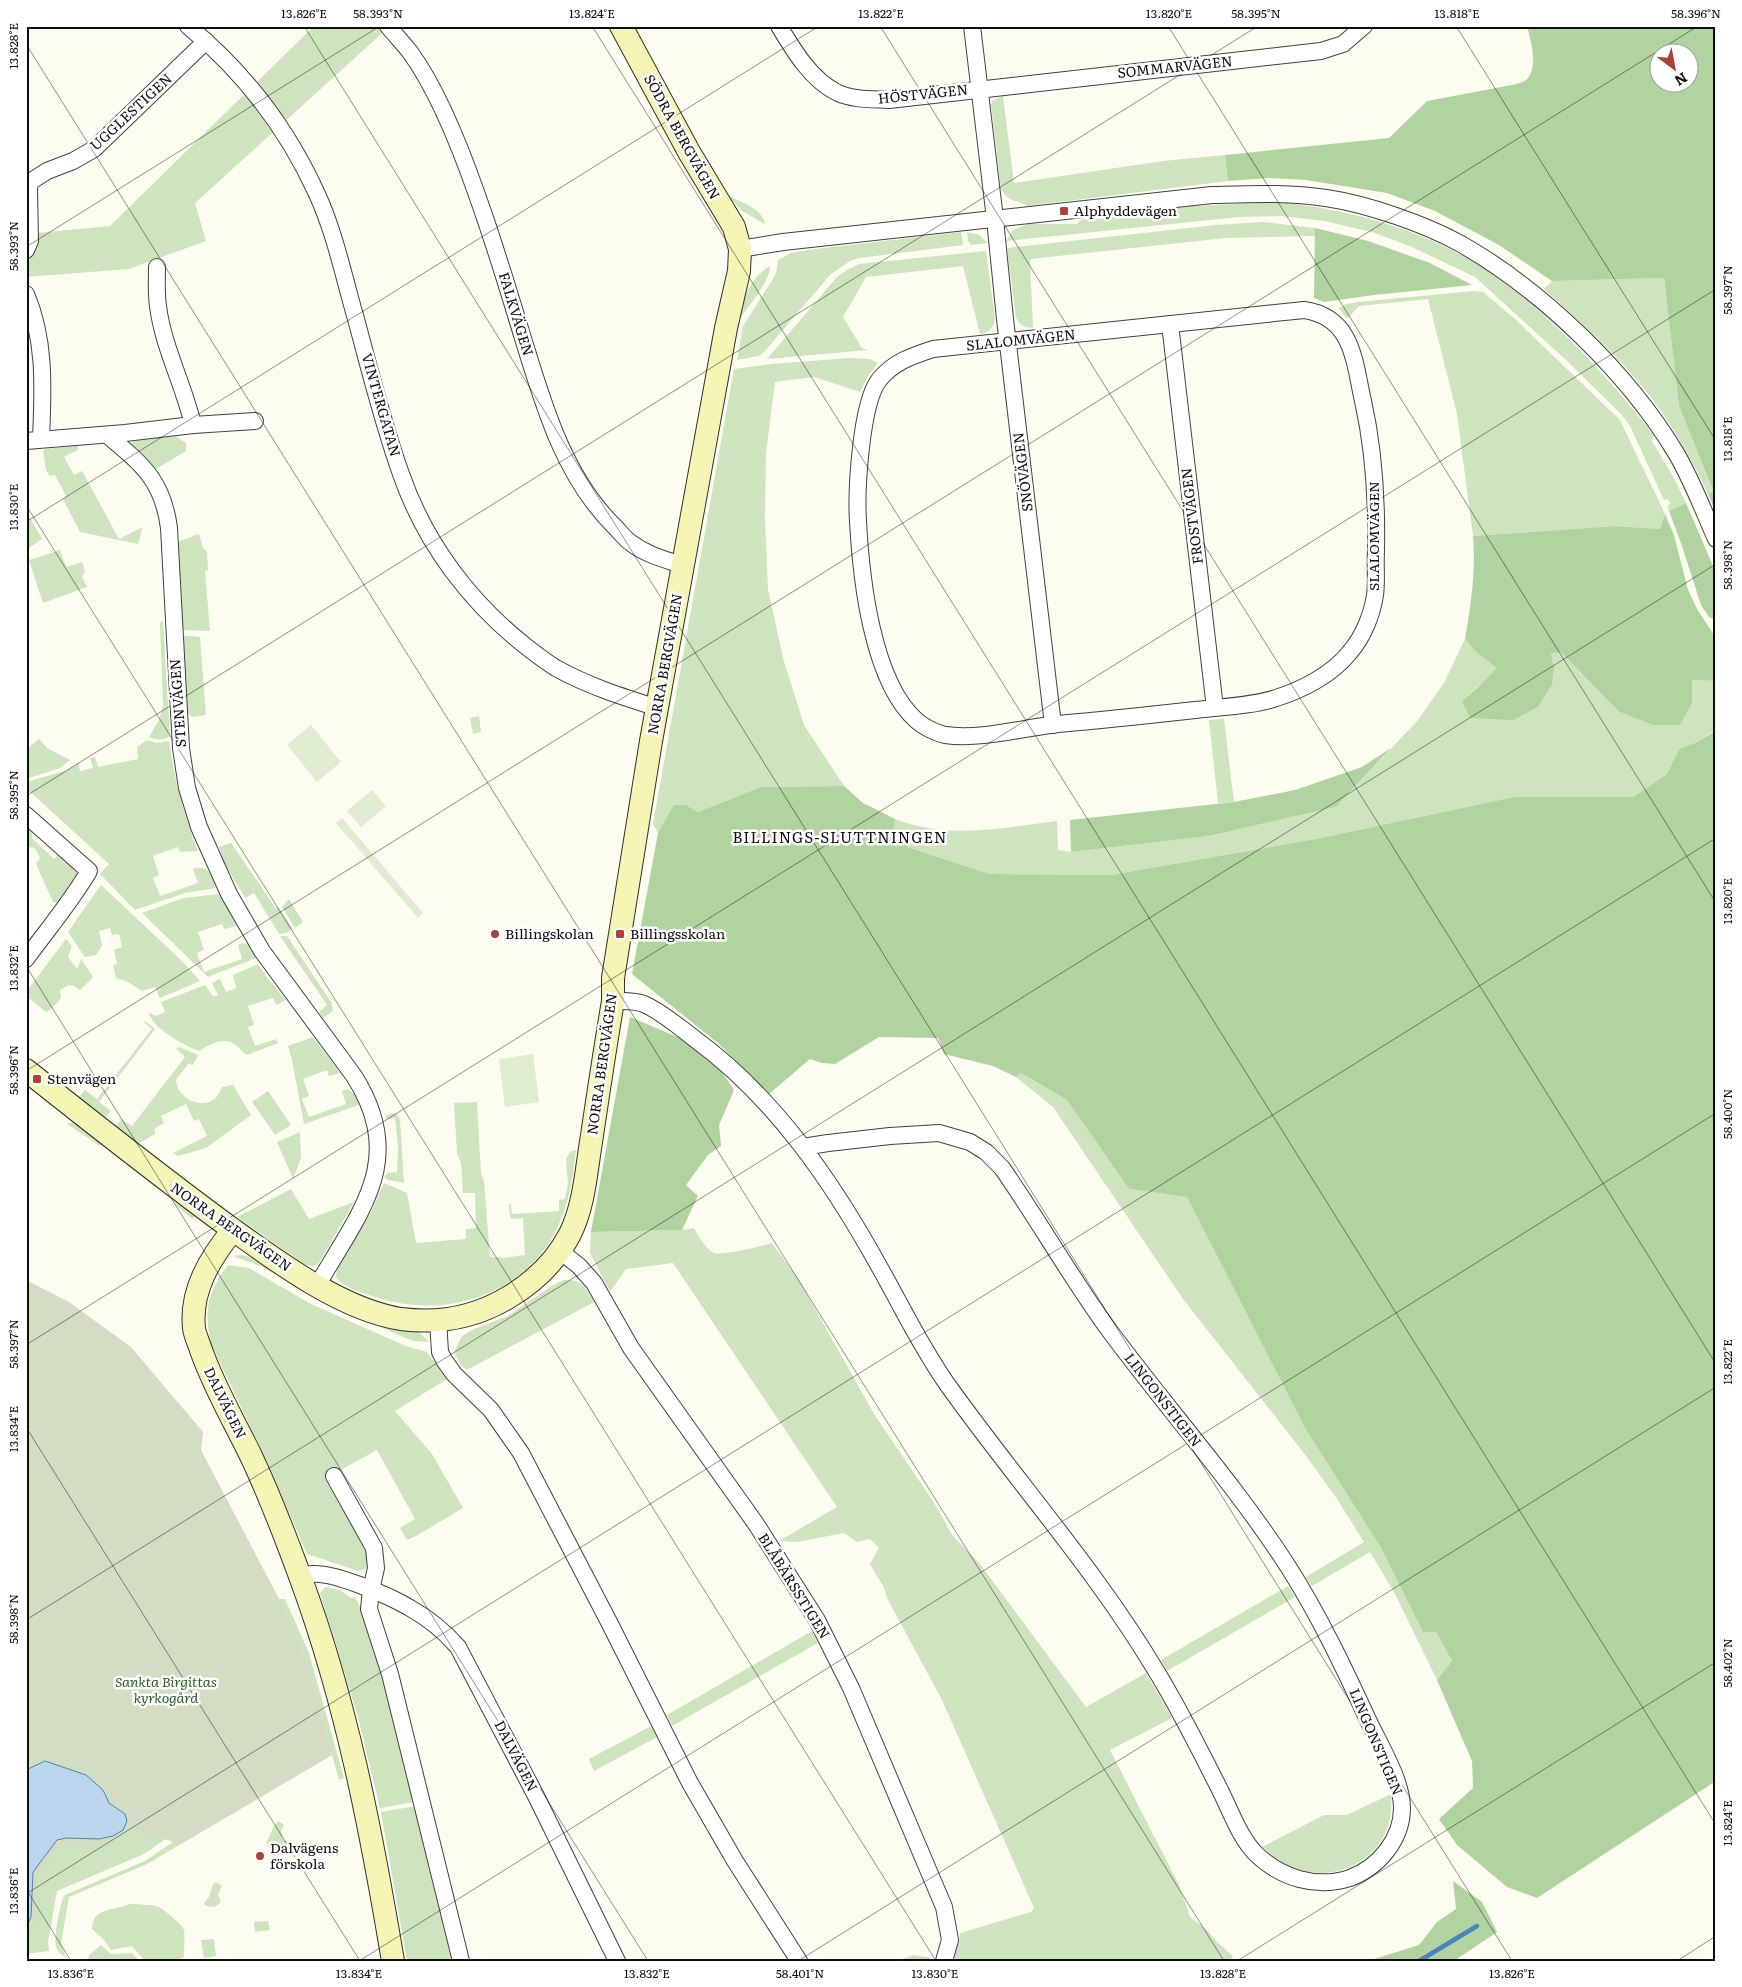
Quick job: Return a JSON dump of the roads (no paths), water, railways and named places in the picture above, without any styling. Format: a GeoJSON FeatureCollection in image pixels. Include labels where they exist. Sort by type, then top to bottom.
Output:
{"type":"FeatureCollection","features":[{"type":"Feature","properties":{"kind":"street","name":"VINTERGATAN"},"geometry":{"type":"LineString","coordinates":[[188,26],[206,41],[250,86],[266,106],[301,160],[318,196],[336,248],[401,475],[430,536],[452,571],[477,602],[507,631],[556,668],[621,697],[658,708]]}},
{"type":"Feature","properties":{"kind":"street","name":"FALKVÄGEN"},"geometry":{"type":"LineString","coordinates":[[388,26],[411,53],[434,92],[455,140],[492,239],[545,408],[565,455],[584,490],[604,517],[630,542],[654,557],[682,565]]}},
{"type":"Feature","properties":{"kind":"street","name":"SÖDRA BERGVÄGEN"},"geometry":{"type":"LineString","coordinates":[[621,26],[702,175],[734,227],[740,249]]}},
{"type":"Feature","properties":{"kind":"street","name":"HÖSTVÄGEN"},"geometry":{"type":"LineString","coordinates":[[779,26],[812,74],[839,93],[865,99],[889,100],[978,89]]}},
{"type":"Feature","properties":{"kind":"street","name":"SNÖVÄGEN"},"geometry":{"type":"LineString","coordinates":[[972,26],[978,89],[996,218],[1008,342],[1053,725]]}},
{"type":"Feature","properties":{"kind":"street","name":"SOMMARVÄGEN"},"geometry":{"type":"LineString","coordinates":[[978,89],[1320,51],[1343,44],[1364,26]]}},
{"type":"Feature","properties":{"kind":"street","name":"UGGLESTIGEN"},"geometry":{"type":"LineString","coordinates":[[26,250],[30,241],[30,182],[47,171],[73,161],[94,149],[206,41]]}},
{"type":"Feature","properties":{"kind":"street"},"geometry":{"type":"LineString","coordinates":[[740,249],[784,242],[1212,195],[1269,193],[1326,198],[1398,216],[1461,244],[1525,287],[1584,339],[1630,388],[1677,454],[1698,496],[1716,539]]}},
{"type":"Feature","properties":{"kind":"street","name":"NORRA BERGVÄGEN"},"geometry":{"type":"LineString","coordinates":[[26,1070],[112,1139],[255,1247],[317,1286],[379,1313],[399,1318],[438,1320],[469,1315],[497,1305],[534,1280],[560,1251],[571,1232],[585,1184],[613,1001],[613,978],[651,741],[726,328],[739,272],[740,249]]}},
{"type":"Feature","properties":{"kind":"street"},"geometry":{"type":"LineString","coordinates":[[157,267],[158,306],[163,329],[193,425]]}},
{"type":"Feature","properties":{"kind":"street"},"geometry":{"type":"LineString","coordinates":[[26,294],[37,323],[43,377],[34,440],[255,421]]}},
{"type":"Feature","properties":{"kind":"street","name":"SLALOMVÄGEN"},"geometry":{"type":"LineString","coordinates":[[1304,310],[1319,312],[1341,329],[1352,353],[1365,411],[1373,462],[1377,512],[1375,595],[1364,632],[1349,654],[1330,670],[1308,685],[1274,699],[1215,708],[1053,725],[972,736],[943,734],[920,724],[901,706],[890,684],[866,600],[859,545],[857,504],[859,464],[866,417],[876,382],[890,369],[908,357],[933,349],[1170,324],[1304,310]]}},
{"type":"Feature","properties":{"kind":"street","name":"FROSTVÄGEN"},"geometry":{"type":"LineString","coordinates":[[1170,324],[1215,708]]}},
{"type":"Feature","properties":{"kind":"street","name":"STENVÄGEN"},"geometry":{"type":"LineString","coordinates":[[108,435],[152,478],[160,491],[166,508],[169,528],[182,757],[199,827],[229,894],[245,924],[277,973],[354,1076],[364,1092],[374,1115],[378,1146],[377,1167],[372,1185],[364,1206],[317,1286]]}},
{"type":"Feature","properties":{"kind":"street"},"geometry":{"type":"LineString","coordinates":[[26,815],[89,871],[75,896],[54,920],[26,959]]}},
{"type":"Feature","properties":{"kind":"street","name":"LINGONSTIGEN"},"geometry":{"type":"LineString","coordinates":[[613,1001],[643,1004],[723,1061],[769,1105],[803,1148],[847,1210],[919,1341],[945,1381],[1092,1575],[1157,1672],[1190,1730],[1249,1846],[1272,1868],[1295,1879],[1308,1881],[1321,1882],[1352,1877],[1378,1861],[1397,1833],[1402,1816],[1401,1795],[1394,1775],[1341,1662],[1312,1607],[1288,1566],[1257,1521],[1106,1326],[1002,1168],[986,1152],[970,1142],[939,1133],[890,1136],[828,1143],[803,1148]]}},
{"type":"Feature","properties":{"kind":"street","name":"DALVÄGEN"},"geometry":{"type":"LineString","coordinates":[[233,1230],[217,1250],[205,1271],[194,1301],[194,1330],[205,1362],[252,1459],[301,1578],[319,1629],[348,1730],[377,1868],[392,1961]]}},
{"type":"Feature","properties":{"kind":"street","name":"BLÅBÄRSSTIGEN"},"geometry":{"type":"LineString","coordinates":[[560,1251],[579,1266],[594,1283],[631,1348],[756,1524],[794,1581],[823,1630],[851,1688],[944,1907],[950,1940],[944,1961]]}},
{"type":"Feature","properties":{"kind":"street"},"geometry":{"type":"LineString","coordinates":[[438,1320],[440,1352],[444,1360],[454,1374],[491,1410],[521,1453],[690,1783],[735,1861],[799,1961]]}},
{"type":"Feature","properties":{"kind":"street"},"geometry":{"type":"LineString","coordinates":[[334,1476],[374,1548],[376,1568],[370,1590],[369,1609],[390,1674],[461,1961]]}},
{"type":"Feature","properties":{"kind":"street","name":"DALVÄGEN"},"geometry":{"type":"LineString","coordinates":[[301,1578],[312,1574],[332,1576],[370,1590],[410,1608],[448,1636],[458,1647],[536,1796],[617,1961]]}},
{"type":"Feature","properties":{"kind":"water"},"geometry":{"type":"Polygon","coordinates":[[[45,1761],[86,1775],[103,1790],[109,1803],[125,1814],[127,1821],[123,1830],[113,1836],[99,1839],[66,1838],[57,1840],[33,1872],[31,1917],[26,1928],[26,1770],[45,1761]]]}},
{"type":"Feature","properties":{"kind":"waterway"},"geometry":{"type":"LineString","coordinates":[[1419,1961],[1477,1926]]}},
{"type":"Feature","properties":{"kind":"place","name":"Alphyddevägen"},"geometry":{"type":"Point","coordinates":[1064,211]}},
{"type":"Feature","properties":{"kind":"place","name":"Billingskolan"},"geometry":{"type":"Point","coordinates":[495,934]}},
{"type":"Feature","properties":{"kind":"place","name":"Billingsskolan"},"geometry":{"type":"Point","coordinates":[620,934]}},
{"type":"Feature","properties":{"kind":"place","name":"Stenvägen"},"geometry":{"type":"Point","coordinates":[37,1079]}},
{"type":"Feature","properties":{"kind":"place","name":"Dalvägens förskola"},"geometry":{"type":"Point","coordinates":[260,1856]}},
{"type":"Feature","properties":{"kind":"district","name":"BILLINGS-SLUTTNINGEN"},"geometry":{"type":"Point","coordinates":[840,838]}},
{"type":"Feature","properties":{"kind":"park label","name":"Sankta Birgittas kyrkogård"},"geometry":{"type":"Point","coordinates":[166,1690]}}]}
